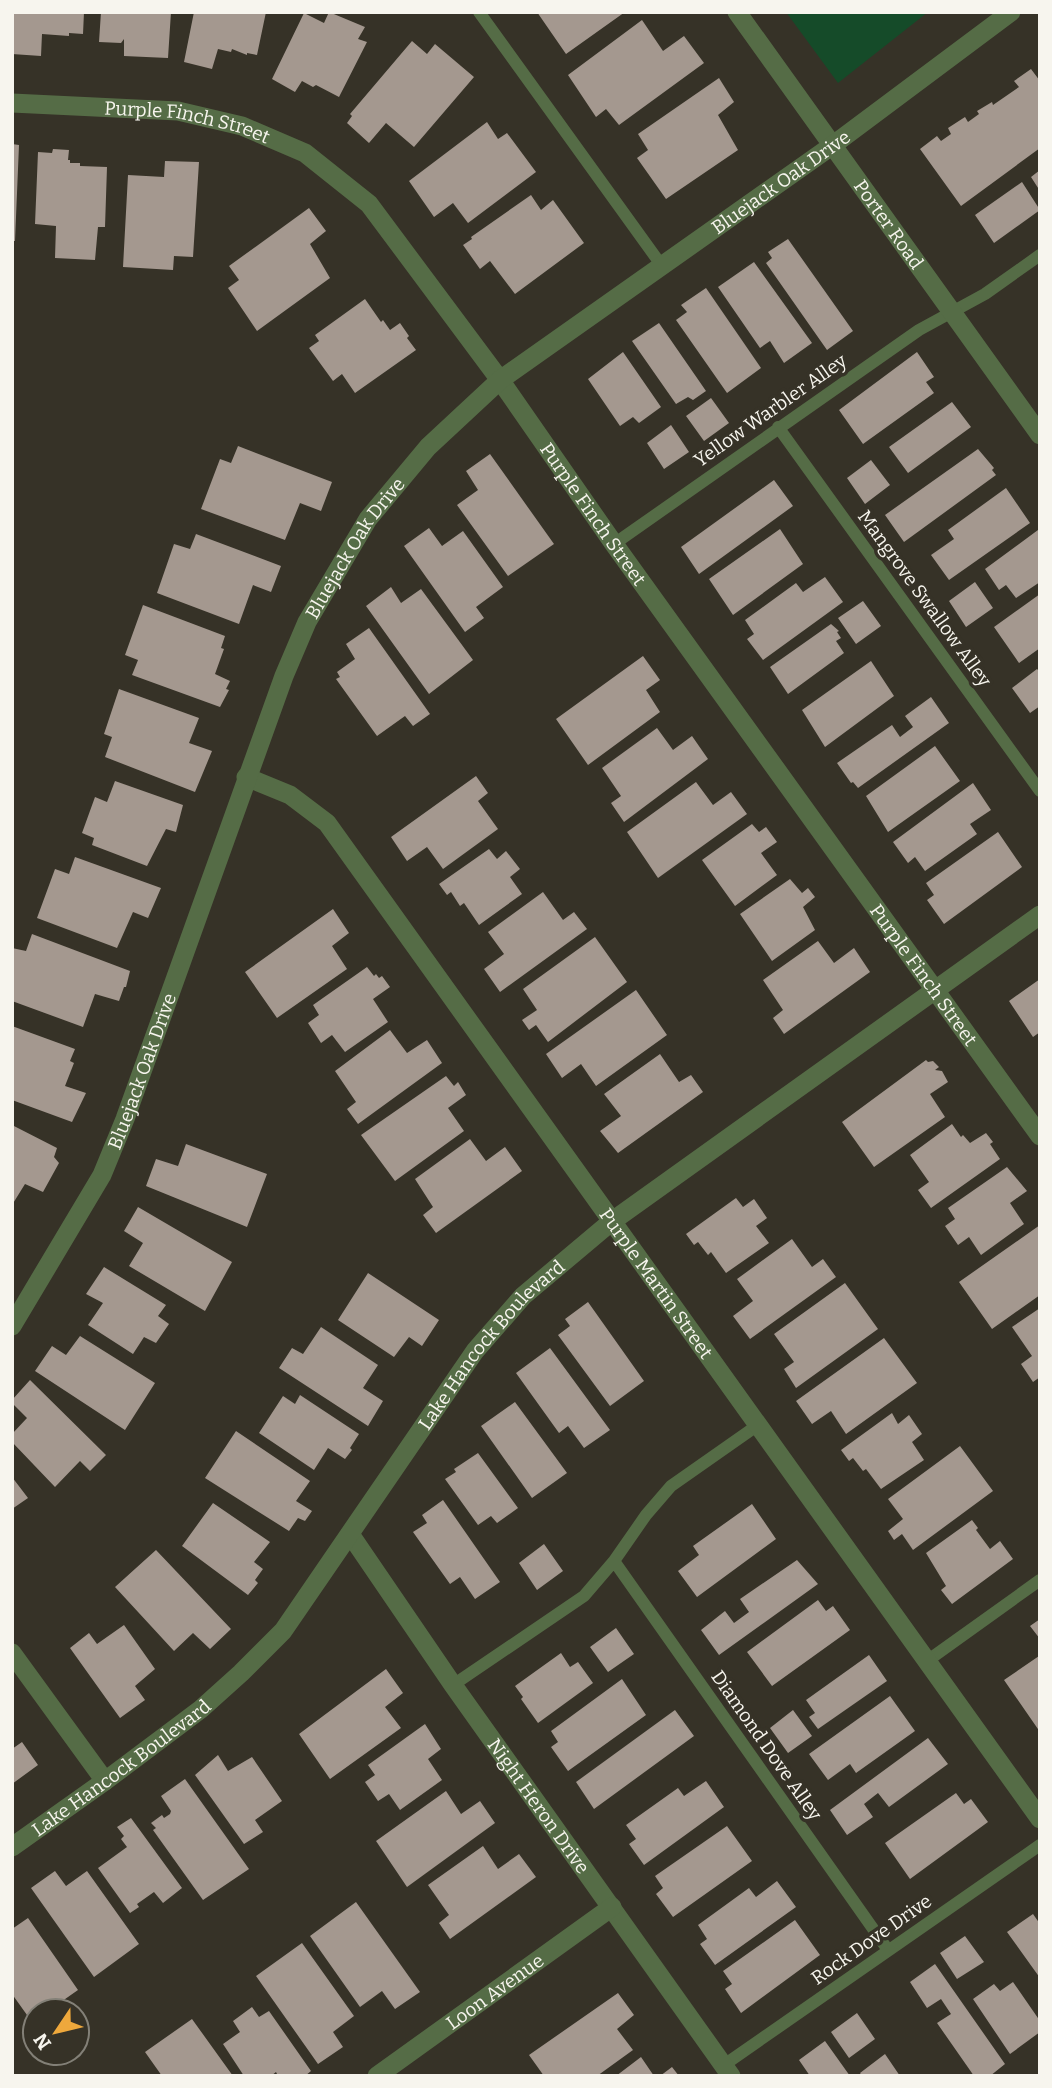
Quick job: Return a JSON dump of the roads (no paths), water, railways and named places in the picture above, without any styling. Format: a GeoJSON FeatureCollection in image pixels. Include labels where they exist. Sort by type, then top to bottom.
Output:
{"type":"FeatureCollection","features":[{"type":"Feature","properties":{"kind":"street","name":"Porter Road"},"geometry":{"type":"LineString","coordinates":[[737,12],[1040,435]]}},
{"type":"Feature","properties":{"kind":"street","name":"Bluejack Oak Drive"},"geometry":{"type":"LineString","coordinates":[[12,1326],[102,1175],[125,1119],[246,777],[307,622],[368,519],[428,447],[500,380],[833,145],[1011,12]]}},
{"type":"Feature","properties":{"kind":"street","name":"Purple Finch Street"},"geometry":{"type":"LineString","coordinates":[[12,103],[178,111],[242,126],[304,153],[369,204],[500,380],[614,544],[1040,1136]]}},
{"type":"Feature","properties":{"kind":"street","name":"Purple Martin Street"},"geometry":{"type":"LineString","coordinates":[[246,777],[290,795],[327,823],[1040,1819]]}},
{"type":"Feature","properties":{"kind":"street","name":"Lake Hancock Boulevard"},"geometry":{"type":"LineString","coordinates":[[12,1847],[106,1782],[201,1709],[283,1631],[475,1351],[523,1296],[611,1222],[1040,915]]}},
{"type":"Feature","properties":{"kind":"street","name":"Night Heron Drive"},"geometry":{"type":"LineString","coordinates":[[350,1534],[453,1685],[728,2070]]}},
{"type":"Feature","properties":{"kind":"street"},"geometry":{"type":"LineString","coordinates":[[12,1653],[106,1782]]}},
{"type":"Feature","properties":{"kind":"street","name":"Loon Avenue"},"geometry":{"type":"LineString","coordinates":[[377,2076],[612,1907]]}},
{"type":"Feature","properties":{"kind":"lane"},"geometry":{"type":"LineString","coordinates":[[479,12],[662,266]]}},
{"type":"Feature","properties":{"kind":"lane","name":"Yellow Warbler Alley"},"geometry":{"type":"LineString","coordinates":[[614,544],[919,330],[985,294],[1040,255]]}},
{"type":"Feature","properties":{"kind":"lane","name":"Mangrove Swallow Alley"},"geometry":{"type":"LineString","coordinates":[[778,427],[1040,791]]}},
{"type":"Feature","properties":{"kind":"lane"},"geometry":{"type":"LineString","coordinates":[[453,1685],[584,1596],[671,1486],[758,1425]]}},
{"type":"Feature","properties":{"kind":"lane","name":"Diamond Dove Alley"},"geometry":{"type":"LineString","coordinates":[[614,1561],[888,1950]]}},
{"type":"Feature","properties":{"kind":"lane"},"geometry":{"type":"LineString","coordinates":[[926,1661],[1040,1580]]}},
{"type":"Feature","properties":{"kind":"lane","name":"Rock Dove Drive"},"geometry":{"type":"LineString","coordinates":[[728,2070],[888,1950],[1040,1845]]}}]}
